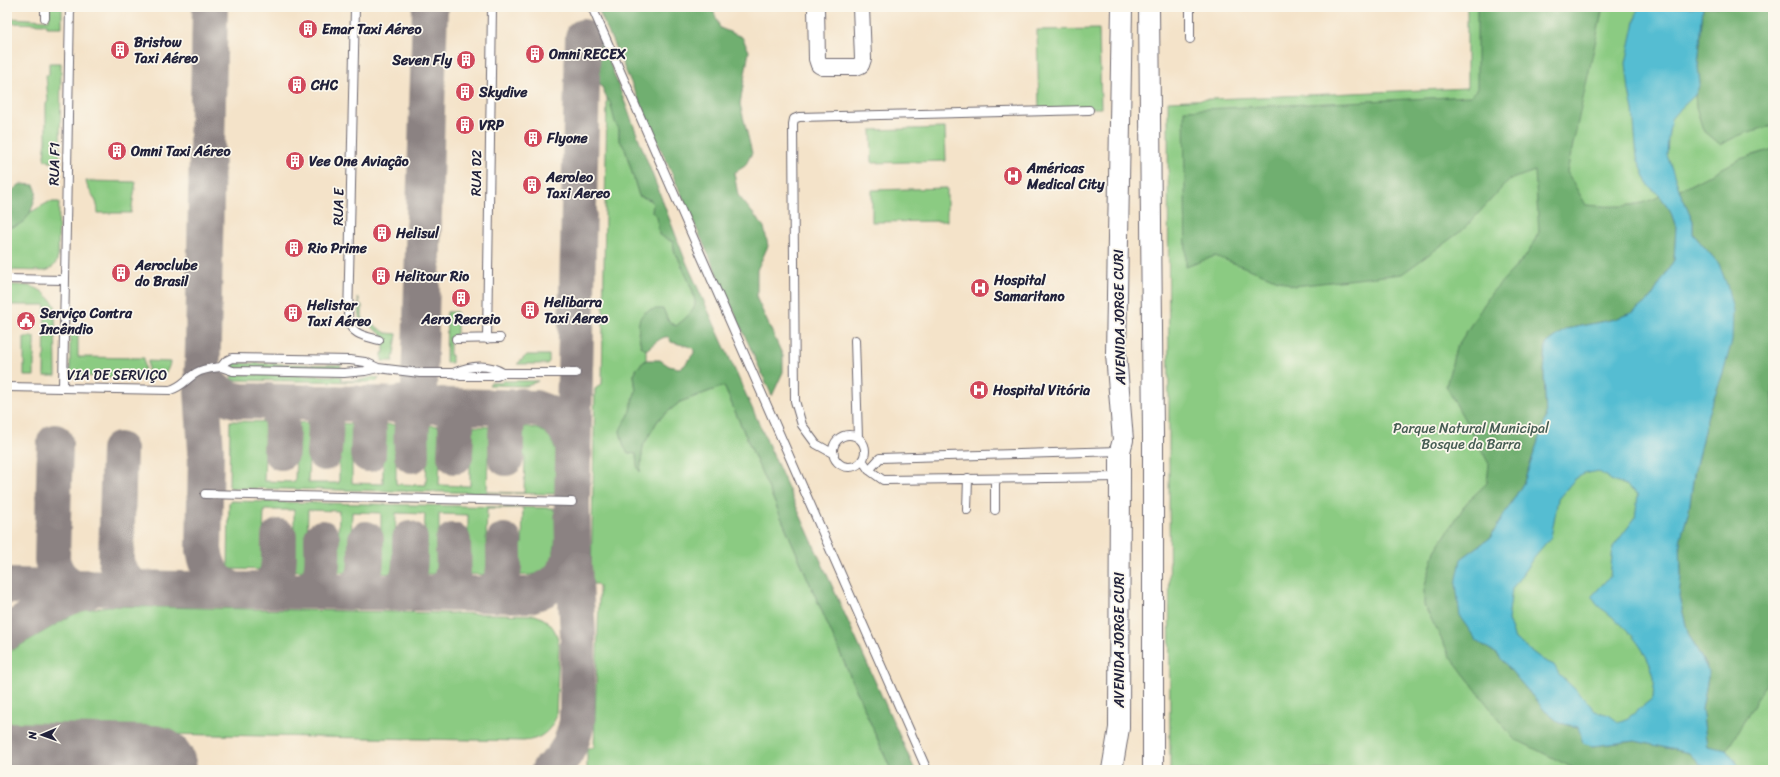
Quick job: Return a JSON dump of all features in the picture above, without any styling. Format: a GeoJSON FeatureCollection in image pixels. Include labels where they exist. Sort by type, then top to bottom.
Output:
{"type":"FeatureCollection","features":[{"type":"Feature","properties":{"kind":"street"},"geometry":{"type":"LineString","coordinates":[[816,7],[817,59],[819,65],[823,67],[856,67],[861,65],[863,60],[861,7]]}},
{"type":"Feature","properties":{"kind":"street","name":"AVENIDA JORGE CURI"},"geometry":{"type":"LineString","coordinates":[[1112,770],[1119,728],[1120,477],[1122,446],[1116,354],[1122,7]]}},
{"type":"Feature","properties":{"kind":"street"},"geometry":{"type":"LineString","coordinates":[[1149,7],[1153,435],[1153,770]]}},
{"type":"Feature","properties":{"kind":"street"},"geometry":{"type":"LineString","coordinates":[[1122,446],[1153,435]]}},
{"type":"Feature","properties":{"kind":"lane"},"geometry":{"type":"LineString","coordinates":[[45,7],[45,18]]}},
{"type":"Feature","properties":{"kind":"lane","name":"RUA F1"},"geometry":{"type":"LineString","coordinates":[[63,388],[70,7]]}},
{"type":"Feature","properties":{"kind":"lane","name":"RUA E"},"geometry":{"type":"LineString","coordinates":[[355,7],[348,320],[350,328],[354,332],[379,340]]}},
{"type":"Feature","properties":{"kind":"lane","name":"RUA D2"},"geometry":{"type":"LineString","coordinates":[[487,339],[492,7]]}},
{"type":"Feature","properties":{"kind":"lane"},"geometry":{"type":"LineString","coordinates":[[592,7],[927,770]]}},
{"type":"Feature","properties":{"kind":"lane"},"geometry":{"type":"LineString","coordinates":[[1190,7],[1190,39]]}},
{"type":"Feature","properties":{"kind":"lane"},"geometry":{"type":"LineString","coordinates":[[854,340],[858,438],[865,450],[862,460],[858,464],[848,467],[839,463],[834,454],[816,444],[802,425],[795,401],[794,119],[799,117],[1089,110]]}},
{"type":"Feature","properties":{"kind":"lane"},"geometry":{"type":"LineString","coordinates":[[7,279],[64,280]]}},
{"type":"Feature","properties":{"kind":"lane"},"geometry":{"type":"LineString","coordinates":[[456,339],[500,338]]}},
{"type":"Feature","properties":{"kind":"lane"},"geometry":{"type":"LineString","coordinates":[[378,368],[344,373],[233,371],[221,367],[226,361],[232,358],[350,360],[365,362],[378,368],[420,373],[453,373],[462,376],[497,376],[503,373],[576,373]]}},
{"type":"Feature","properties":{"kind":"lane","name":"VIA DE SERVIÇO"},"geometry":{"type":"LineString","coordinates":[[7,387],[170,390],[182,386],[195,373],[202,370],[221,367]]}},
{"type":"Feature","properties":{"kind":"lane"},"geometry":{"type":"LineString","coordinates":[[834,454],[835,444],[838,440],[848,435],[858,438]]}},
{"type":"Feature","properties":{"kind":"lane"},"geometry":{"type":"LineString","coordinates":[[869,470],[880,458],[1122,446]]}},
{"type":"Feature","properties":{"kind":"lane"},"geometry":{"type":"LineString","coordinates":[[862,460],[869,470],[882,480],[1120,477]]}},
{"type":"Feature","properties":{"kind":"lane"},"geometry":{"type":"LineString","coordinates":[[967,510],[968,478]]}},
{"type":"Feature","properties":{"kind":"lane"},"geometry":{"type":"LineString","coordinates":[[995,478],[995,510]]}},
{"type":"Feature","properties":{"kind":"lane"},"geometry":{"type":"LineString","coordinates":[[205,494],[572,502]]}},
{"type":"Feature","properties":{"kind":"green space"},"geometry":{"type":"Polygon","coordinates":[[[49,7],[62,7],[62,27],[47,27],[47,24],[7,23],[7,18],[49,20],[49,7]]]}},
{"type":"Feature","properties":{"kind":"green space"},"geometry":{"type":"Polygon","coordinates":[[[597,7],[712,7],[720,28],[742,37],[749,51],[740,104],[752,153],[745,166],[734,173],[738,195],[764,227],[768,246],[757,270],[757,299],[783,356],[783,372],[772,396],[597,7]]]}},
{"type":"Feature","properties":{"kind":"green space","name":"Parque Natural Municipal Bosque da Barra"},"geometry":{"type":"Polygon","coordinates":[[[1467,7],[1773,7],[1773,770],[1170,770],[1168,101],[1467,88],[1467,7]]]}},
{"type":"Feature","properties":{"kind":"green space"},"geometry":{"type":"Polygon","coordinates":[[[1477,7],[1603,7],[1567,172],[1586,205],[1633,205],[1660,196],[1670,210],[1676,227],[1674,260],[1651,298],[1634,312],[1615,319],[1566,329],[1546,344],[1544,374],[1546,418],[1524,482],[1490,538],[1461,559],[1477,641],[1497,654],[1545,711],[1560,723],[1578,727],[1592,746],[1635,741],[1689,753],[1700,765],[1712,770],[1577,770],[1513,738],[1450,656],[1424,605],[1424,589],[1435,551],[1467,502],[1487,483],[1489,464],[1446,386],[1456,348],[1492,292],[1526,256],[1539,232],[1535,171],[1509,180],[1464,229],[1402,274],[1294,286],[1215,256],[1186,267],[1184,110],[1470,96],[1477,90],[1477,7]]]}},
{"type":"Feature","properties":{"kind":"green space"},"geometry":{"type":"Polygon","coordinates":[[[1703,7],[1773,7],[1773,126],[1746,133],[1721,145],[1703,130],[1696,107],[1695,95],[1700,84],[1698,67],[1703,7]]]}},
{"type":"Feature","properties":{"kind":"green space"},"geometry":{"type":"Polygon","coordinates":[[[596,27],[684,257],[915,770],[891,770],[724,386],[680,402],[658,420],[643,446],[640,472],[637,466],[636,454],[628,453],[624,447],[620,431],[629,415],[636,391],[634,375],[637,368],[646,360],[660,360],[669,366],[679,368],[684,366],[694,353],[694,350],[691,347],[671,342],[669,337],[663,337],[646,350],[641,346],[639,338],[640,318],[647,311],[663,309],[669,322],[676,326],[686,318],[694,308],[695,303],[692,290],[678,257],[675,254],[673,242],[659,235],[657,217],[652,212],[653,204],[651,200],[639,196],[625,149],[619,139],[619,129],[615,122],[610,102],[599,81],[599,61],[594,53],[590,38],[596,27]]]}},
{"type":"Feature","properties":{"kind":"green space"},"geometry":{"type":"Polygon","coordinates":[[[1099,29],[1101,108],[1039,109],[1037,30],[1099,29]]]}},
{"type":"Feature","properties":{"kind":"green space"},"geometry":{"type":"Polygon","coordinates":[[[49,63],[61,63],[60,162],[45,161],[44,156],[46,140],[46,104],[48,101],[46,75],[49,75],[49,63]]]}},
{"type":"Feature","properties":{"kind":"green space"},"geometry":{"type":"Polygon","coordinates":[[[607,98],[610,102],[619,129],[619,139],[625,149],[639,196],[651,200],[653,204],[652,212],[657,216],[663,235],[673,242],[675,254],[678,257],[692,290],[695,303],[694,308],[686,318],[676,326],[669,322],[663,309],[638,332],[641,346],[646,350],[646,360],[637,368],[634,375],[636,391],[629,415],[620,431],[624,447],[636,454],[640,471],[643,446],[658,420],[680,402],[724,386],[891,770],[587,770],[587,748],[594,748],[599,598],[599,586],[597,584],[592,584],[591,582],[595,389],[602,384],[607,98]]]}},
{"type":"Feature","properties":{"kind":"green space"},"geometry":{"type":"Polygon","coordinates":[[[945,128],[946,161],[872,163],[871,130],[945,128]]]}},
{"type":"Feature","properties":{"kind":"green space"},"geometry":{"type":"Polygon","coordinates":[[[1773,149],[1773,672],[1727,750],[1707,747],[1702,709],[1709,672],[1688,633],[1679,597],[1681,576],[1680,541],[1689,510],[1694,474],[1708,414],[1723,373],[1719,264],[1693,234],[1693,221],[1679,189],[1686,187],[1740,159],[1773,149]]]}},
{"type":"Feature","properties":{"kind":"green space"},"geometry":{"type":"Polygon","coordinates":[[[86,181],[136,182],[131,213],[98,213],[98,207],[86,181]]]}},
{"type":"Feature","properties":{"kind":"green space"},"geometry":{"type":"Polygon","coordinates":[[[21,184],[34,185],[36,197],[27,218],[17,226],[7,228],[7,193],[10,193],[21,184]]]}},
{"type":"Feature","properties":{"kind":"green space"},"geometry":{"type":"Polygon","coordinates":[[[947,188],[947,221],[872,222],[872,190],[947,188]]]}},
{"type":"Feature","properties":{"kind":"green space"},"geometry":{"type":"Polygon","coordinates":[[[49,202],[59,202],[58,257],[55,264],[52,268],[45,271],[7,270],[7,213],[31,212],[49,202]]]}},
{"type":"Feature","properties":{"kind":"green space"},"geometry":{"type":"Polygon","coordinates":[[[7,285],[23,285],[40,290],[50,298],[55,305],[56,376],[44,376],[45,305],[7,305],[7,285]]]}},
{"type":"Feature","properties":{"kind":"green space"},"geometry":{"type":"Polygon","coordinates":[[[358,297],[359,305],[362,305],[362,318],[386,333],[397,334],[393,361],[382,361],[382,353],[384,353],[384,336],[360,319],[358,297]]]}},
{"type":"Feature","properties":{"kind":"green space"},"geometry":{"type":"Polygon","coordinates":[[[447,312],[457,312],[457,334],[450,337],[450,355],[452,355],[452,363],[446,363],[447,312]]]}},
{"type":"Feature","properties":{"kind":"green space"},"geometry":{"type":"Polygon","coordinates":[[[70,329],[78,329],[78,357],[144,358],[145,378],[73,376],[70,372],[70,329]]]}},
{"type":"Feature","properties":{"kind":"green space"},"geometry":{"type":"Polygon","coordinates":[[[24,337],[34,337],[34,376],[24,376],[24,337]]]}},
{"type":"Feature","properties":{"kind":"green space"},"geometry":{"type":"Polygon","coordinates":[[[527,355],[549,355],[549,362],[547,364],[517,364],[527,355]]]}},
{"type":"Feature","properties":{"kind":"green space"},"geometry":{"type":"Polygon","coordinates":[[[148,361],[170,362],[163,375],[148,378],[148,361]]]}},
{"type":"Feature","properties":{"kind":"green space"},"geometry":{"type":"Polygon","coordinates":[[[231,363],[341,365],[341,370],[235,368],[231,366],[231,363]]]}},
{"type":"Feature","properties":{"kind":"green space"},"geometry":{"type":"Polygon","coordinates":[[[232,374],[341,376],[342,381],[361,380],[372,377],[379,378],[377,381],[367,382],[231,380],[232,374]]]}},
{"type":"Feature","properties":{"kind":"green space"},"geometry":{"type":"Polygon","coordinates":[[[503,381],[538,381],[527,386],[489,385],[491,382],[501,383],[503,381]]]}},
{"type":"Feature","properties":{"kind":"green space"},"geometry":{"type":"Polygon","coordinates":[[[230,421],[275,422],[274,451],[265,451],[264,481],[295,482],[296,451],[287,451],[287,422],[318,423],[318,452],[309,452],[308,483],[339,483],[339,452],[331,452],[331,423],[362,424],[361,453],[352,453],[352,483],[383,484],[383,453],[374,453],[374,424],[406,425],[405,453],[396,453],[396,484],[426,485],[427,454],[418,453],[418,425],[450,426],[449,454],[440,455],[439,485],[470,486],[470,455],[461,455],[462,426],[499,427],[499,456],[488,456],[487,492],[524,493],[525,456],[514,456],[515,427],[532,427],[543,432],[550,438],[554,445],[557,464],[557,493],[553,494],[231,488],[229,486],[230,421]]]}},
{"type":"Feature","properties":{"kind":"green space"},"geometry":{"type":"Polygon","coordinates":[[[230,501],[553,508],[553,510],[556,510],[556,539],[552,558],[547,566],[540,572],[530,575],[511,575],[512,544],[522,544],[523,508],[487,508],[486,544],[495,544],[494,575],[458,574],[459,544],[468,544],[468,515],[439,514],[439,544],[447,544],[446,574],[415,574],[416,543],[424,543],[425,514],[396,513],[395,543],[403,543],[403,574],[371,573],[372,542],[381,542],[381,513],[352,512],[351,541],[359,542],[359,573],[328,572],[328,542],[338,542],[339,511],[308,510],[307,542],[316,542],[315,572],[284,570],[285,541],[294,541],[294,510],[264,510],[263,540],[272,541],[272,570],[228,569],[230,501]]]}},
{"type":"Feature","properties":{"kind":"green space"},"geometry":{"type":"Polygon","coordinates":[[[108,606],[535,615],[549,623],[557,635],[559,645],[556,717],[551,727],[544,734],[534,739],[523,741],[7,731],[7,653],[76,613],[108,606]]]}},
{"type":"Feature","properties":{"kind":"water"},"geometry":{"type":"Polygon","coordinates":[[[1638,7],[1703,7],[1698,67],[1700,84],[1695,95],[1671,119],[1667,155],[1679,189],[1693,221],[1693,234],[1719,264],[1727,285],[1733,310],[1732,341],[1723,373],[1708,414],[1694,474],[1689,510],[1680,541],[1681,576],[1679,597],[1688,633],[1709,672],[1702,709],[1707,746],[1727,750],[1742,770],[1712,770],[1700,765],[1689,753],[1635,741],[1592,746],[1583,743],[1578,727],[1560,723],[1545,711],[1497,654],[1477,641],[1460,617],[1456,584],[1461,559],[1490,538],[1524,482],[1546,418],[1544,374],[1546,344],[1566,329],[1615,319],[1634,312],[1651,298],[1674,260],[1676,227],[1670,210],[1660,196],[1649,186],[1637,158],[1633,110],[1626,63],[1638,7]],[[1598,471],[1584,474],[1575,479],[1558,499],[1551,537],[1534,557],[1512,589],[1508,620],[1515,639],[1543,660],[1554,665],[1559,674],[1595,711],[1609,715],[1618,722],[1628,718],[1653,698],[1654,677],[1643,650],[1637,642],[1617,621],[1598,605],[1592,596],[1610,576],[1613,547],[1635,518],[1638,495],[1626,485],[1614,482],[1598,471]]]}},
{"type":"Feature","properties":{"kind":"taxiway"},"geometry":{"type":"LineString","coordinates":[[210,7],[202,391],[206,451],[204,550],[213,575],[221,583],[234,590]]}},
{"type":"Feature","properties":{"kind":"taxiway"},"geometry":{"type":"LineString","coordinates":[[397,404],[405,403],[414,398],[419,388],[430,7]]}},
{"type":"Feature","properties":{"kind":"taxiway"},"geometry":{"type":"LineString","coordinates":[[549,770],[560,761],[568,749],[577,722],[578,634],[572,502],[583,37]]}},
{"type":"Feature","properties":{"kind":"taxiway"},"geometry":{"type":"LineString","coordinates":[[202,370],[208,382],[217,392],[228,398],[241,401],[535,408],[557,419],[562,424],[570,437],[574,454]]}},
{"type":"Feature","properties":{"kind":"taxiway"},"geometry":{"type":"LineString","coordinates":[[268,401],[274,405],[278,411],[282,424],[281,452]]}},
{"type":"Feature","properties":{"kind":"taxiway"},"geometry":{"type":"LineString","coordinates":[[311,402],[322,411],[324,417],[326,431],[324,453]]}},
{"type":"Feature","properties":{"kind":"taxiway"},"geometry":{"type":"LineString","coordinates":[[355,403],[361,407],[365,413],[369,426],[368,454]]}},
{"type":"Feature","properties":{"kind":"taxiway"},"geometry":{"type":"LineString","coordinates":[[412,455],[411,434],[413,420],[420,408],[426,404]]}},
{"type":"Feature","properties":{"kind":"taxiway"},"geometry":{"type":"LineString","coordinates":[[442,405],[448,409],[455,420],[455,456]]}},
{"type":"Feature","properties":{"kind":"taxiway"},"geometry":{"type":"LineString","coordinates":[[506,458],[506,428],[508,421],[510,415],[521,406]]}},
{"type":"Feature","properties":{"kind":"taxiway"},"geometry":{"type":"LineString","coordinates":[[55,442],[52,560],[55,569],[60,576],[74,587]]}},
{"type":"Feature","properties":{"kind":"taxiway"},"geometry":{"type":"LineString","coordinates":[[119,450],[116,561],[124,578],[138,588]]}},
{"type":"Feature","properties":{"kind":"taxiway"},"geometry":{"type":"LineString","coordinates":[[260,590],[268,586],[276,575],[279,561],[279,537]]}},
{"type":"Feature","properties":{"kind":"taxiway"},"geometry":{"type":"LineString","coordinates":[[303,591],[311,587],[320,576],[322,569],[322,538]]}},
{"type":"Feature","properties":{"kind":"taxiway"},"geometry":{"type":"LineString","coordinates":[[347,592],[355,588],[363,577],[366,563],[366,539]]}},
{"type":"Feature","properties":{"kind":"taxiway"},"geometry":{"type":"LineString","coordinates":[[391,593],[399,588],[407,577],[410,563],[410,539]]}},
{"type":"Feature","properties":{"kind":"taxiway"},"geometry":{"type":"LineString","coordinates":[[434,593],[442,590],[448,585],[451,579],[454,565],[453,541]]}},
{"type":"Feature","properties":{"kind":"taxiway"},"geometry":{"type":"LineString","coordinates":[[485,594],[493,590],[502,578],[504,572],[504,541]]}},
{"type":"Feature","properties":{"kind":"taxiway"},"geometry":{"type":"LineString","coordinates":[[7,586],[529,595],[546,588],[558,579],[567,566],[573,548]]}},
{"type":"Feature","properties":{"kind":"taxiway"},"geometry":{"type":"LineString","coordinates":[[7,632],[62,600],[88,591]]}},
{"type":"Feature","properties":{"kind":"runway"},"geometry":{"type":"LineString","coordinates":[[7,767],[152,770]]}},
{"type":"Feature","properties":{"kind":"place","name":"Emar Taxi Aéreo"},"geometry":{"type":"Point","coordinates":[308,29]}},
{"type":"Feature","properties":{"kind":"place","name":"Bristow Taxi Aéreo"},"geometry":{"type":"Point","coordinates":[120,50]}},
{"type":"Feature","properties":{"kind":"place","name":"Omni RECEX"},"geometry":{"type":"Point","coordinates":[535,54]}},
{"type":"Feature","properties":{"kind":"place","name":"Seven Fly"},"geometry":{"type":"Point","coordinates":[466,60]}},
{"type":"Feature","properties":{"kind":"place","name":"CHC"},"geometry":{"type":"Point","coordinates":[297,85]}},
{"type":"Feature","properties":{"kind":"place","name":"Skydive"},"geometry":{"type":"Point","coordinates":[465,92]}},
{"type":"Feature","properties":{"kind":"place","name":"VRP"},"geometry":{"type":"Point","coordinates":[465,125]}},
{"type":"Feature","properties":{"kind":"place","name":"Flyone"},"geometry":{"type":"Point","coordinates":[533,138]}},
{"type":"Feature","properties":{"kind":"place","name":"Omni Taxi Aéreo"},"geometry":{"type":"Point","coordinates":[117,151]}},
{"type":"Feature","properties":{"kind":"place","name":"Vee One Aviação"},"geometry":{"type":"Point","coordinates":[295,161]}},
{"type":"Feature","properties":{"kind":"place","name":"Américas Medical City"},"geometry":{"type":"Point","coordinates":[1013,176]}},
{"type":"Feature","properties":{"kind":"place","name":"Aeroleo Taxi Aereo"},"geometry":{"type":"Point","coordinates":[532,185]}},
{"type":"Feature","properties":{"kind":"place","name":"Helisul"},"geometry":{"type":"Point","coordinates":[382,233]}},
{"type":"Feature","properties":{"kind":"place","name":"Rio Prime"},"geometry":{"type":"Point","coordinates":[294,248]}},
{"type":"Feature","properties":{"kind":"place","name":"Aeroclube do Brasil"},"geometry":{"type":"Point","coordinates":[121,273]}},
{"type":"Feature","properties":{"kind":"place","name":"Helitour Rio"},"geometry":{"type":"Point","coordinates":[381,276]}},
{"type":"Feature","properties":{"kind":"place","name":"Hospital Samaritano"},"geometry":{"type":"Point","coordinates":[980,288]}},
{"type":"Feature","properties":{"kind":"place","name":"Aero Recreio"},"geometry":{"type":"Point","coordinates":[461,298]}},
{"type":"Feature","properties":{"kind":"place","name":"Helibarra Taxi Aereo"},"geometry":{"type":"Point","coordinates":[530,310]}},
{"type":"Feature","properties":{"kind":"place","name":"Helistar Taxi Aéreo"},"geometry":{"type":"Point","coordinates":[293,313]}},
{"type":"Feature","properties":{"kind":"place","name":"Serviço Contra Incêndio"},"geometry":{"type":"Point","coordinates":[26,321]}},
{"type":"Feature","properties":{"kind":"place","name":"Hospital Vitória"},"geometry":{"type":"Point","coordinates":[979,390]}}]}
